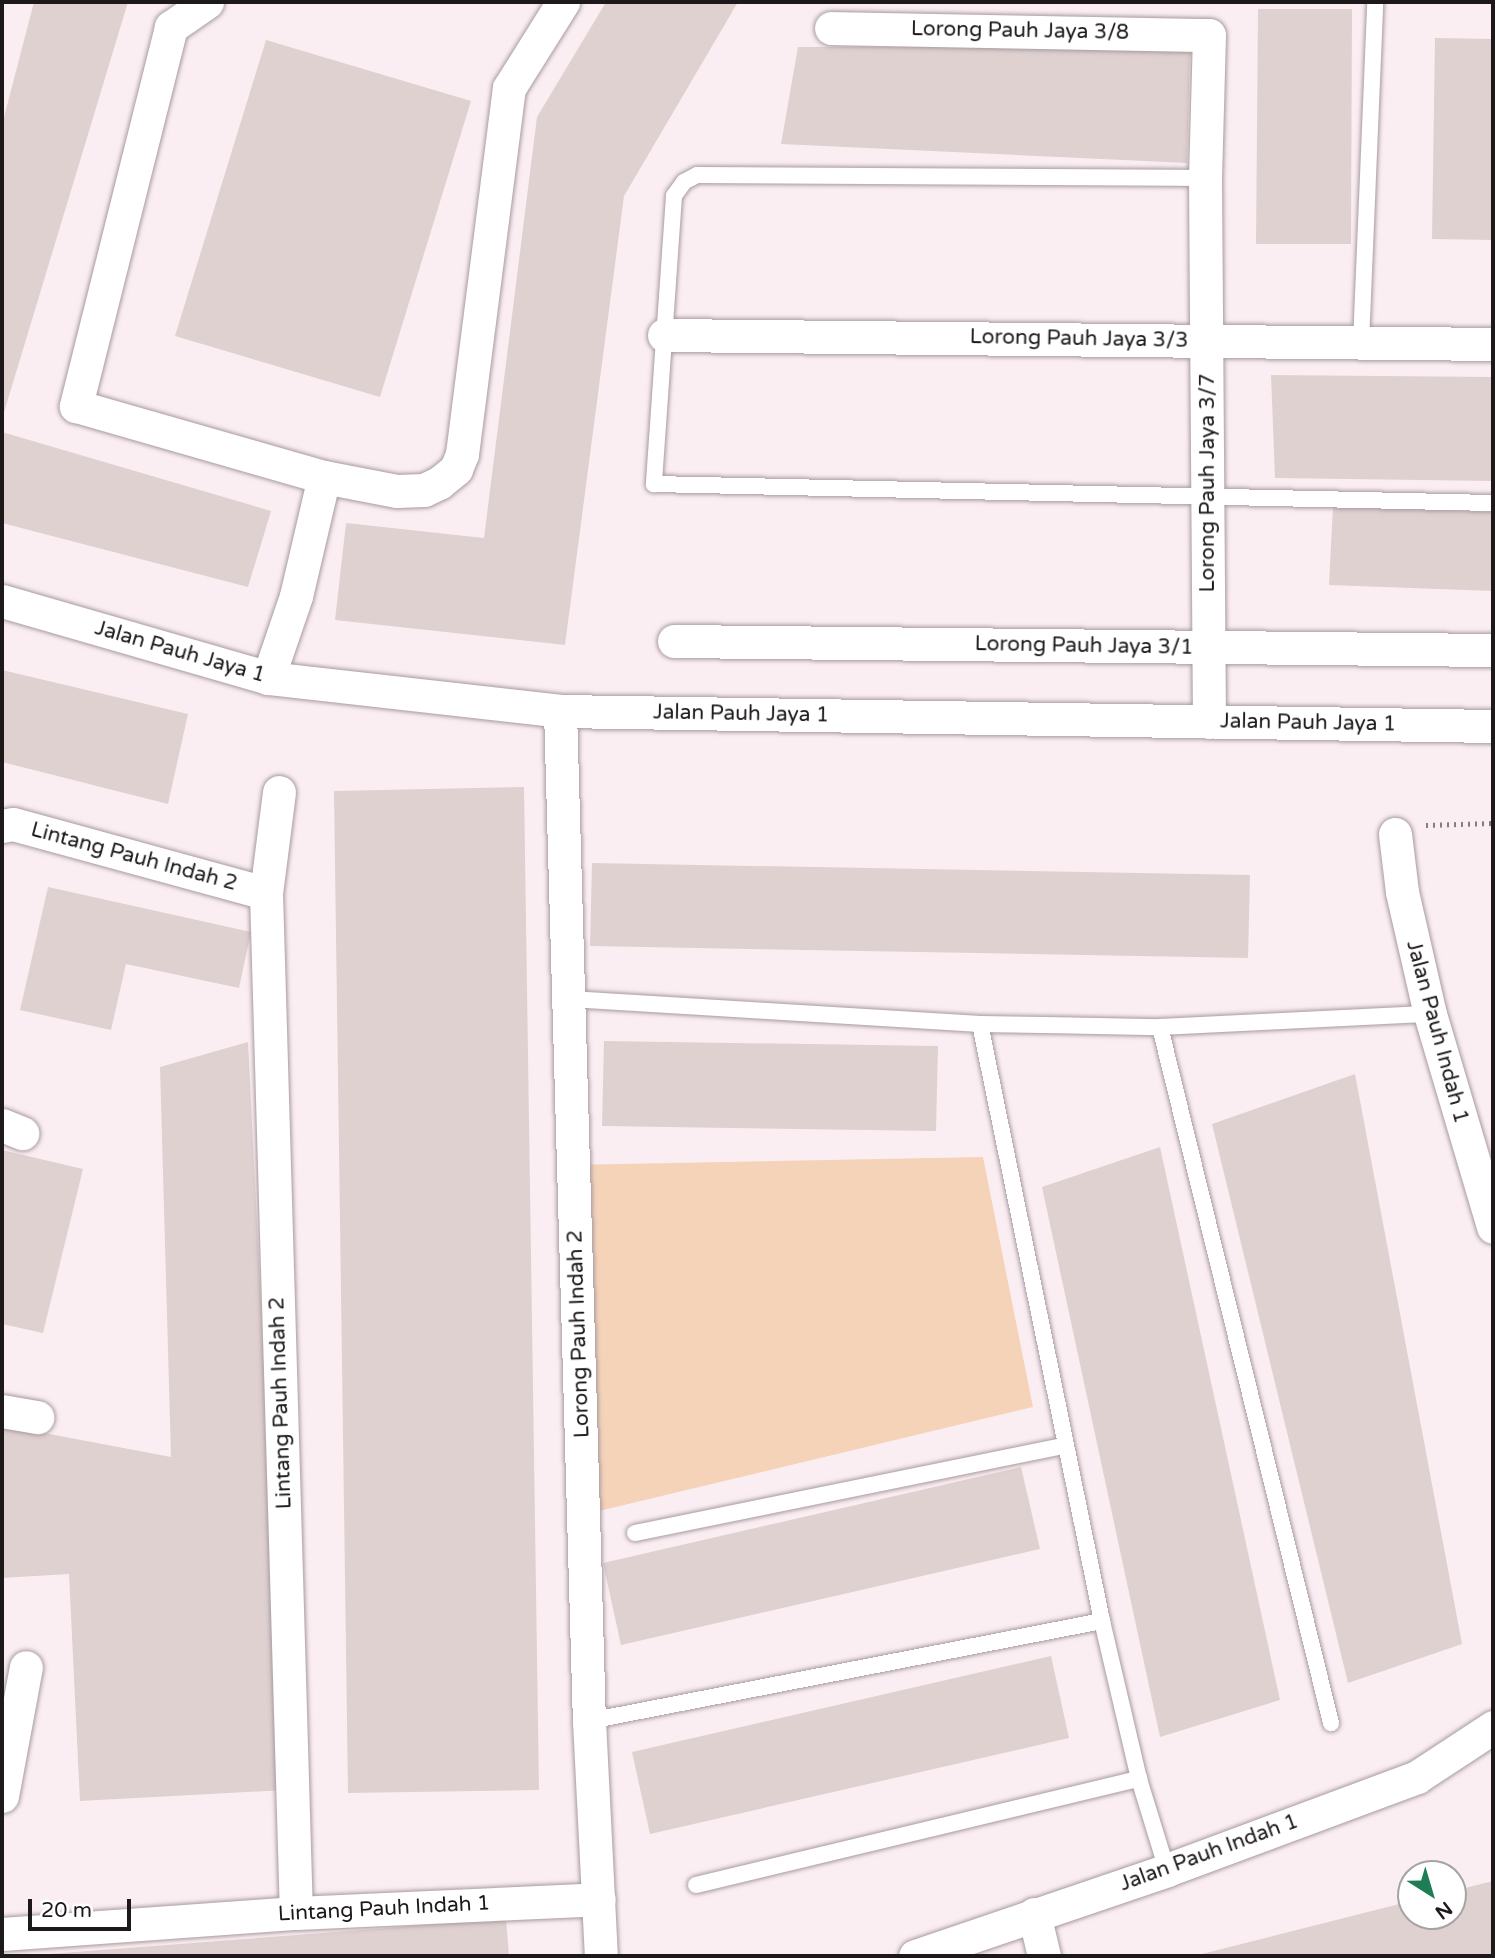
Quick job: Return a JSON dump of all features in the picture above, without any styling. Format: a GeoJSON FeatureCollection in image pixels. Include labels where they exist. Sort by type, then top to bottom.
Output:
{"type":"FeatureCollection","features":[{"type":"Feature","properties":{"kind":"street"},"geometry":{"type":"LineString","coordinates":[[207,2],[171,27],[76,405],[324,477],[397,491],[424,490],[456,469],[462,454],[509,88],[563,2]]}},
{"type":"Feature","properties":{"kind":"street","name":"Lorong Pauh Jaya 3/8"},"geometry":{"type":"LineString","coordinates":[[831,28],[1209,34]]}},
{"type":"Feature","properties":{"kind":"street","name":"Lorong Pauh Jaya 3/7"},"geometry":{"type":"LineString","coordinates":[[1209,34],[1205,178],[1209,722]]}},
{"type":"Feature","properties":{"kind":"street","name":"Lorong Pauh Jaya 3/3"},"geometry":{"type":"LineString","coordinates":[[664,335],[1493,344]]}},
{"type":"Feature","properties":{"kind":"street"},"geometry":{"type":"LineString","coordinates":[[268,678],[296,596],[324,477]]}},
{"type":"Feature","properties":{"kind":"street","name":"Jalan Pauh Jaya 1"},"geometry":{"type":"LineString","coordinates":[[2,601],[268,678],[560,711],[1493,726]]}},
{"type":"Feature","properties":{"kind":"street","name":"Lorong Pauh Jaya 3/1"},"geometry":{"type":"LineString","coordinates":[[674,641],[1493,650]]}},
{"type":"Feature","properties":{"kind":"street","name":"Lorong Pauh Indah 2"},"geometry":{"type":"LineString","coordinates":[[560,711],[589,1721],[601,1956]]}},
{"type":"Feature","properties":{"kind":"street","name":"Lintang Pauh Indah 2"},"geometry":{"type":"LineString","coordinates":[[279,792],[266,893],[296,1913]]}},
{"type":"Feature","properties":{"kind":"street","name":"Lintang Pauh Indah 2"},"geometry":{"type":"LineString","coordinates":[[2,826],[13,824],[266,893]]}},
{"type":"Feature","properties":{"kind":"street","name":"Jalan Pauh Indah 1"},"geometry":{"type":"LineString","coordinates":[[1395,834],[1402,892],[1430,1014],[1493,1227]]}},
{"type":"Feature","properties":{"kind":"street"},"geometry":{"type":"LineString","coordinates":[[2,1411],[37,1417]]}},
{"type":"Feature","properties":{"kind":"street"},"geometry":{"type":"LineString","coordinates":[[2,1796],[26,1667]]}},
{"type":"Feature","properties":{"kind":"street","name":"Jalan Pauh Indah 1"},"geometry":{"type":"LineString","coordinates":[[915,1956],[1167,1870],[1417,1777],[1493,1727]]}},
{"type":"Feature","properties":{"kind":"street","name":"Lintang Pauh Indah 1"},"geometry":{"type":"LineString","coordinates":[[2,1934],[296,1913],[599,1899]]}},
{"type":"Feature","properties":{"kind":"street"},"geometry":{"type":"LineString","coordinates":[[1034,1914],[1044,1956]]}},
{"type":"Feature","properties":{"kind":"lane"},"geometry":{"type":"LineString","coordinates":[[1361,343],[1376,2]]}},
{"type":"Feature","properties":{"kind":"lane"},"geometry":{"type":"LineString","coordinates":[[1205,178],[697,175],[684,181],[674,197],[654,484],[1493,503]]}},
{"type":"Feature","properties":{"kind":"lane"},"geometry":{"type":"LineString","coordinates":[[570,999],[980,1024],[1160,1027],[1430,1014]]}},
{"type":"Feature","properties":{"kind":"lane"},"geometry":{"type":"LineString","coordinates":[[980,1024],[1064,1446],[1102,1621],[1139,1779],[1167,1870]]}},
{"type":"Feature","properties":{"kind":"lane"},"geometry":{"type":"LineString","coordinates":[[1160,1027],[1331,1723]]}},
{"type":"Feature","properties":{"kind":"lane"},"geometry":{"type":"LineString","coordinates":[[635,1533],[1064,1446]]}},
{"type":"Feature","properties":{"kind":"lane"},"geometry":{"type":"LineString","coordinates":[[589,1721],[1102,1621]]}},
{"type":"Feature","properties":{"kind":"lane"},"geometry":{"type":"LineString","coordinates":[[696,1885],[1139,1779]]}},
{"type":"Feature","properties":{"kind":"path"},"geometry":{"type":"LineString","coordinates":[[1395,834],[1428,824],[1493,823]]}},
{"type":"Feature","properties":{"kind":"shaded area"},"geometry":{"type":"Polygon","coordinates":[[[983,1157],[1033,1407],[578,1516],[566,1165],[983,1157]]]}},
{"type":"Feature","properties":{"kind":"building"},"geometry":{"type":"Polygon","coordinates":[[[34,2],[128,2],[2,419],[2,125],[34,2]]]}},
{"type":"Feature","properties":{"kind":"building"},"geometry":{"type":"Polygon","coordinates":[[[606,2],[738,2],[624,196],[565,645],[335,620],[346,523],[484,538],[537,117],[606,2]]]}},
{"type":"Feature","properties":{"kind":"building"},"geometry":{"type":"Polygon","coordinates":[[[1258,9],[1352,9],[1351,244],[1256,244],[1258,9]]]}},
{"type":"Feature","properties":{"kind":"building"},"geometry":{"type":"Polygon","coordinates":[[[1435,38],[1493,39],[1493,240],[1432,239],[1435,38]]]}},
{"type":"Feature","properties":{"kind":"building"},"geometry":{"type":"Polygon","coordinates":[[[266,40],[471,101],[380,397],[175,336],[266,40]]]}},
{"type":"Feature","properties":{"kind":"building"},"geometry":{"type":"Polygon","coordinates":[[[1190,46],[1187,163],[781,144],[798,47],[1190,46]]]}},
{"type":"Feature","properties":{"kind":"building"},"geometry":{"type":"Polygon","coordinates":[[[1271,375],[1493,377],[1493,481],[1275,478],[1271,375]]]}},
{"type":"Feature","properties":{"kind":"building"},"geometry":{"type":"Polygon","coordinates":[[[2,432],[271,511],[248,587],[2,523],[2,432]]]}},
{"type":"Feature","properties":{"kind":"building"},"geometry":{"type":"Polygon","coordinates":[[[1333,506],[1493,512],[1493,591],[1329,585],[1333,506]]]}},
{"type":"Feature","properties":{"kind":"building"},"geometry":{"type":"Polygon","coordinates":[[[2,670],[188,714],[168,804],[2,762],[2,670]]]}},
{"type":"Feature","properties":{"kind":"building"},"geometry":{"type":"Polygon","coordinates":[[[524,787],[539,1790],[348,1793],[334,791],[524,787]]]}},
{"type":"Feature","properties":{"kind":"building"},"geometry":{"type":"Polygon","coordinates":[[[592,863],[1250,875],[1248,958],[590,946],[592,863]]]}},
{"type":"Feature","properties":{"kind":"building"},"geometry":{"type":"Polygon","coordinates":[[[48,887],[251,932],[239,988],[126,964],[111,1030],[20,1010],[48,887]]]}},
{"type":"Feature","properties":{"kind":"building"},"geometry":{"type":"Polygon","coordinates":[[[604,1041],[938,1046],[936,1131],[602,1126],[604,1041]]]}},
{"type":"Feature","properties":{"kind":"building"},"geometry":{"type":"Polygon","coordinates":[[[248,1042],[285,1790],[80,1801],[69,1574],[2,1578],[2,1425],[171,1457],[160,1067],[248,1042]]]}},
{"type":"Feature","properties":{"kind":"building"},"geometry":{"type":"Polygon","coordinates":[[[1355,1074],[1462,1644],[1348,1683],[1212,1124],[1355,1074]]]}},
{"type":"Feature","properties":{"kind":"building"},"geometry":{"type":"Polygon","coordinates":[[[1160,1147],[1280,1700],[1160,1737],[1042,1187],[1160,1147]]]}},
{"type":"Feature","properties":{"kind":"building"},"geometry":{"type":"Polygon","coordinates":[[[2,1150],[83,1169],[43,1333],[2,1324],[2,1150]]]}},
{"type":"Feature","properties":{"kind":"building"},"geometry":{"type":"Polygon","coordinates":[[[1021,1467],[1040,1549],[621,1645],[603,1563],[1021,1467]]]}},
{"type":"Feature","properties":{"kind":"building"},"geometry":{"type":"Polygon","coordinates":[[[1051,1656],[1069,1738],[650,1834],[632,1752],[1051,1656]]]}},
{"type":"Feature","properties":{"kind":"building"},"geometry":{"type":"Polygon","coordinates":[[[1493,1881],[1493,1956],[1194,1956],[1397,1905],[1397,1930],[1467,1930],[1467,1888],[1493,1881]]]}},
{"type":"Feature","properties":{"kind":"building"},"geometry":{"type":"Polygon","coordinates":[[[506,1919],[509,1956],[49,1956],[49,1954],[506,1919]]]}}]}
